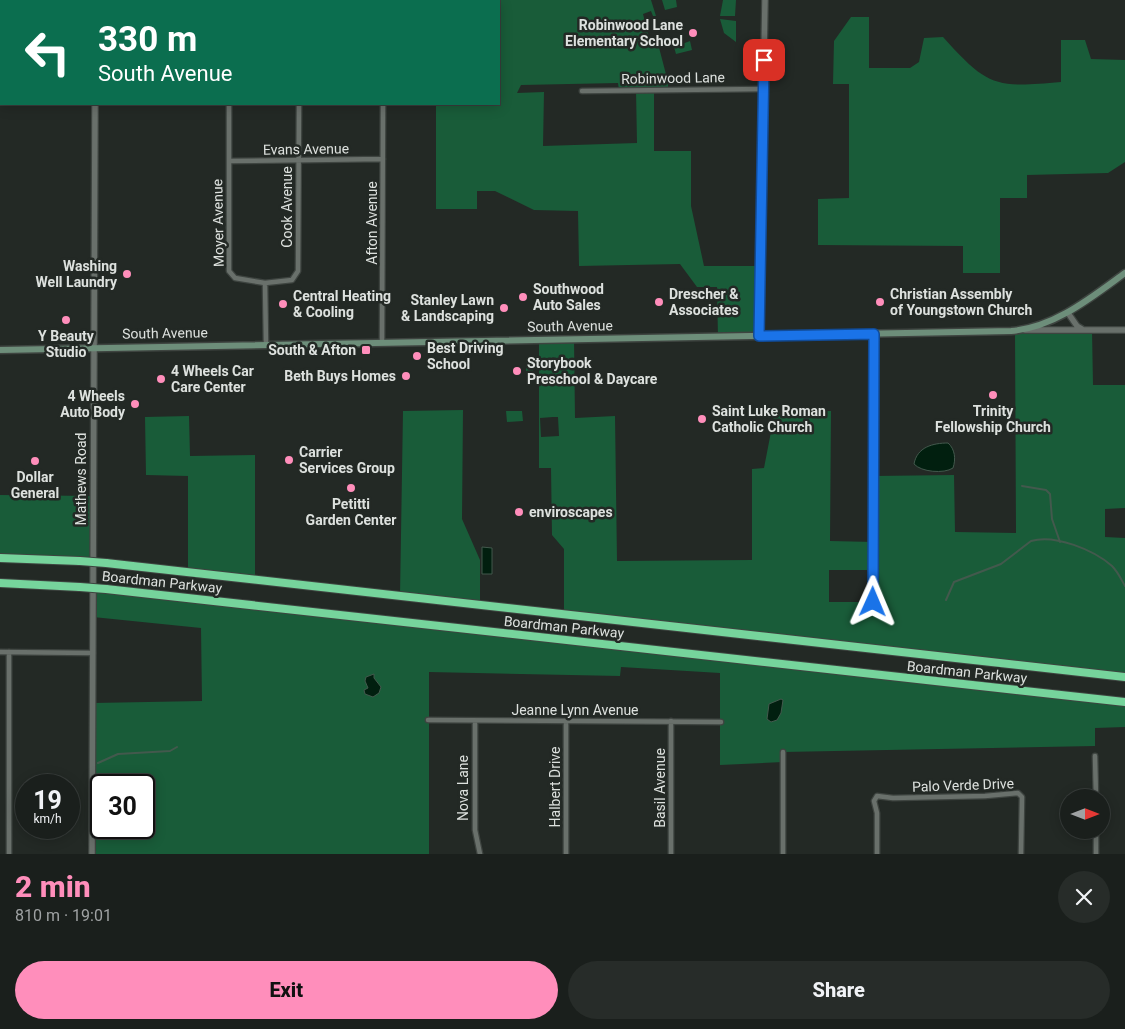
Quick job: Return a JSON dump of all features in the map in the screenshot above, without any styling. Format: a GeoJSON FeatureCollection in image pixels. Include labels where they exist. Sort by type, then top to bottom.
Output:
{"type":"FeatureCollection","features":[{"type":"Feature","properties":{"kind":"highway","name":"Boardman Parkway"},"geometry":{"type":"LineString","coordinates":[[0,558],[80,561],[1125,677]]}},
{"type":"Feature","properties":{"kind":"highway","name":"Boardman Parkway"},"geometry":{"type":"LineString","coordinates":[[0,583],[106,589],[1125,702]]}},
{"type":"Feature","properties":{"kind":"main road","name":"South Avenue"},"geometry":{"type":"LineString","coordinates":[[0,350],[1021,330],[1068,313],[1125,273]]}},
{"type":"Feature","properties":{"kind":"street"},"geometry":{"type":"LineString","coordinates":[[759,336],[765,0]]}},
{"type":"Feature","properties":{"kind":"street","name":"Robinwood Lane"},"geometry":{"type":"LineString","coordinates":[[582,91],[764,89]]}},
{"type":"Feature","properties":{"kind":"street","name":"Mathews Road"},"geometry":{"type":"LineString","coordinates":[[92,854],[95,105]]}},
{"type":"Feature","properties":{"kind":"street","name":"Moyer Avenue"},"geometry":{"type":"LineString","coordinates":[[229,105],[229,271],[235,278],[265,283]]}},
{"type":"Feature","properties":{"kind":"street","name":"Cook Avenue"},"geometry":{"type":"LineString","coordinates":[[265,283],[292,280],[298,271],[299,105]]}},
{"type":"Feature","properties":{"kind":"street","name":"Afton Avenue"},"geometry":{"type":"LineString","coordinates":[[382,342],[383,105]]}},
{"type":"Feature","properties":{"kind":"street","name":"Evans Avenue"},"geometry":{"type":"LineString","coordinates":[[229,161],[383,159]]}},
{"type":"Feature","properties":{"kind":"street"},"geometry":{"type":"LineString","coordinates":[[265,283],[266,344]]}},
{"type":"Feature","properties":{"kind":"street"},"geometry":{"type":"LineString","coordinates":[[1068,313],[1077,326],[1084,330]]}},
{"type":"Feature","properties":{"kind":"street"},"geometry":{"type":"LineString","coordinates":[[1021,330],[1125,330]]}},
{"type":"Feature","properties":{"kind":"street"},"geometry":{"type":"LineString","coordinates":[[873,602],[874,334]]}},
{"type":"Feature","properties":{"kind":"street"},"geometry":{"type":"LineString","coordinates":[[0,652],[93,653]]}},
{"type":"Feature","properties":{"kind":"street"},"geometry":{"type":"LineString","coordinates":[[9,854],[10,652]]}},
{"type":"Feature","properties":{"kind":"street","name":"Jeanne Lynn Avenue"},"geometry":{"type":"LineString","coordinates":[[428,720],[721,722]]}},
{"type":"Feature","properties":{"kind":"street","name":"Nova Lane"},"geometry":{"type":"LineString","coordinates":[[475,721],[475,830],[480,854]]}},
{"type":"Feature","properties":{"kind":"street","name":"Halbert Drive"},"geometry":{"type":"LineString","coordinates":[[566,721],[566,854]]}},
{"type":"Feature","properties":{"kind":"street","name":"Basil Avenue"},"geometry":{"type":"LineString","coordinates":[[671,721],[671,854]]}},
{"type":"Feature","properties":{"kind":"street"},"geometry":{"type":"LineString","coordinates":[[783,752],[783,854]]}},
{"type":"Feature","properties":{"kind":"street"},"geometry":{"type":"LineString","coordinates":[[1095,756],[1096,789]]}},
{"type":"Feature","properties":{"kind":"street","name":"Palo Verde Drive"},"geometry":{"type":"LineString","coordinates":[[877,854],[876,797],[1020,794],[1020,854]]}},
{"type":"Feature","properties":{"kind":"street"},"geometry":{"type":"LineString","coordinates":[[1096,839],[1096,854]]}},
{"type":"Feature","properties":{"kind":"green space"},"geometry":{"type":"Polygon","coordinates":[[[500,0],[651,0],[656,16],[653,16],[651,11],[643,14],[650,41],[651,38],[656,36],[668,82],[668,89],[654,90],[654,151],[691,151],[691,206],[704,266],[760,266],[759,336],[718,338],[717,287],[697,287],[680,264],[579,266],[578,211],[534,210],[495,191],[477,191],[477,209],[436,209],[436,105],[500,105],[500,0]],[[618,83],[521,85],[517,93],[544,92],[543,146],[637,143],[636,90],[619,90],[618,83]]]}},
{"type":"Feature","properties":{"kind":"green space"},"geometry":{"type":"Polygon","coordinates":[[[662,0],[676,0],[677,7],[665,10],[662,0]]]}},
{"type":"Feature","properties":{"kind":"green space"},"geometry":{"type":"Polygon","coordinates":[[[723,0],[736,0],[735,16],[720,16],[723,0]]]}},
{"type":"Feature","properties":{"kind":"green space"},"geometry":{"type":"Polygon","coordinates":[[[851,17],[869,17],[869,68],[910,68],[919,62],[924,38],[943,37],[958,54],[983,75],[1007,84],[1021,85],[1061,82],[1061,40],[1085,40],[1091,59],[1125,60],[1125,162],[1108,173],[1027,175],[1027,198],[1000,198],[1000,273],[963,273],[963,246],[818,245],[818,199],[849,198],[849,84],[833,84],[834,41],[851,17]]]}},
{"type":"Feature","properties":{"kind":"green space"},"geometry":{"type":"Polygon","coordinates":[[[720,19],[736,21],[736,42],[724,33],[720,19]]]}},
{"type":"Feature","properties":{"kind":"green space"},"geometry":{"type":"Polygon","coordinates":[[[690,41],[692,50],[676,54],[674,47],[690,41]]]}},
{"type":"Feature","properties":{"kind":"green space"},"geometry":{"type":"Polygon","coordinates":[[[1092,330],[1093,385],[1125,385],[1125,508],[1105,509],[1105,537],[1125,538],[1125,677],[564,614],[564,549],[552,535],[551,468],[539,468],[539,339],[574,339],[575,418],[615,416],[617,561],[752,560],[752,469],[764,468],[775,411],[831,411],[830,541],[874,542],[874,476],[954,475],[955,532],[1016,533],[1015,331],[1092,330]],[[558,417],[540,418],[541,437],[559,436],[558,417]],[[829,570],[829,602],[873,602],[873,570],[829,570]]]}},
{"type":"Feature","properties":{"kind":"green space"},"geometry":{"type":"Polygon","coordinates":[[[526,363],[533,363],[533,378],[526,378],[526,363]]]}},
{"type":"Feature","properties":{"kind":"green space"},"geometry":{"type":"Polygon","coordinates":[[[463,410],[462,519],[480,560],[480,605],[400,596],[403,411],[463,410]]]}},
{"type":"Feature","properties":{"kind":"green space"},"geometry":{"type":"Polygon","coordinates":[[[506,411],[522,411],[523,421],[507,422],[506,411]]]}},
{"type":"Feature","properties":{"kind":"green space"},"geometry":{"type":"Polygon","coordinates":[[[189,416],[190,456],[255,455],[255,580],[188,572],[188,476],[146,475],[145,417],[189,416]]]}},
{"type":"Feature","properties":{"kind":"green space"},"geometry":{"type":"Polygon","coordinates":[[[0,495],[93,496],[93,562],[0,558],[0,495]]]}},
{"type":"Feature","properties":{"kind":"green space"},"geometry":{"type":"Polygon","coordinates":[[[94,588],[1125,702],[1125,727],[1095,728],[1095,746],[783,752],[783,762],[720,765],[720,673],[621,667],[620,676],[429,672],[429,854],[92,854],[92,839],[155,839],[155,774],[93,774],[93,703],[202,701],[201,628],[93,617],[94,588]]]}},
{"type":"Feature","properties":{"kind":"shaded area"},"geometry":{"type":"Polygon","coordinates":[[[948,443],[954,454],[953,468],[944,471],[933,471],[922,469],[914,464],[918,454],[926,447],[948,443]]]}},
{"type":"Feature","properties":{"kind":"shaded area"},"geometry":{"type":"Polygon","coordinates":[[[482,547],[492,548],[492,574],[482,574],[482,547]]]}},
{"type":"Feature","properties":{"kind":"shaded area"},"geometry":{"type":"Polygon","coordinates":[[[374,674],[374,678],[381,687],[379,693],[373,697],[365,694],[364,690],[368,688],[365,681],[366,677],[374,674]]]}},
{"type":"Feature","properties":{"kind":"shaded area"},"geometry":{"type":"Polygon","coordinates":[[[781,699],[783,700],[781,713],[777,720],[771,722],[767,719],[769,704],[781,699]]]}},
{"type":"Feature","properties":{"kind":"waterway"},"geometry":{"type":"LineString","coordinates":[[1022,486],[1046,490],[1050,494],[1052,519],[1060,542]]}},
{"type":"Feature","properties":{"kind":"waterway"},"geometry":{"type":"LineString","coordinates":[[946,600],[954,582],[1001,564],[1031,541],[1041,539],[1074,545],[1095,554],[1112,566],[1125,586]]}},
{"type":"Feature","properties":{"kind":"waterway"},"geometry":{"type":"LineString","coordinates":[[98,763],[118,754],[170,751],[177,747]]}},
{"type":"Feature","properties":{"kind":"place","name":"Robinwood Lane Elementary School"},"geometry":{"type":"Point","coordinates":[693,33]}},
{"type":"Feature","properties":{"kind":"place","name":"Washing Well Laundry"},"geometry":{"type":"Point","coordinates":[127,274]}},
{"type":"Feature","properties":{"kind":"place","name":"Southwood Auto Sales"},"geometry":{"type":"Point","coordinates":[523,297]}},
{"type":"Feature","properties":{"kind":"place","name":"Drescher & Associates"},"geometry":{"type":"Point","coordinates":[659,302]}},
{"type":"Feature","properties":{"kind":"place","name":"Christian Assembly of Youngstown Church"},"geometry":{"type":"Point","coordinates":[880,302]}},
{"type":"Feature","properties":{"kind":"place","name":"Central Heating & Cooling"},"geometry":{"type":"Point","coordinates":[283,304]}},
{"type":"Feature","properties":{"kind":"place","name":"Stanley Lawn & Landscaping"},"geometry":{"type":"Point","coordinates":[504,308]}},
{"type":"Feature","properties":{"kind":"place","name":"Y Beauty Studio"},"geometry":{"type":"Point","coordinates":[66,320]}},
{"type":"Feature","properties":{"kind":"place","name":"South & Afton"},"geometry":{"type":"Point","coordinates":[366,350]}},
{"type":"Feature","properties":{"kind":"place","name":"Best Driving School"},"geometry":{"type":"Point","coordinates":[417,356]}},
{"type":"Feature","properties":{"kind":"place","name":"Storybook Preschool & Daycare"},"geometry":{"type":"Point","coordinates":[517,371]}},
{"type":"Feature","properties":{"kind":"place","name":"Beth Buys Homes"},"geometry":{"type":"Point","coordinates":[406,376]}},
{"type":"Feature","properties":{"kind":"place","name":"4 Wheels Car Care Center"},"geometry":{"type":"Point","coordinates":[161,379]}},
{"type":"Feature","properties":{"kind":"place","name":"Trinity Fellowship Church"},"geometry":{"type":"Point","coordinates":[993,395]}},
{"type":"Feature","properties":{"kind":"place","name":"4 Wheels Auto Body"},"geometry":{"type":"Point","coordinates":[135,404]}},
{"type":"Feature","properties":{"kind":"place","name":"Saint Luke Roman Catholic Church"},"geometry":{"type":"Point","coordinates":[702,419]}},
{"type":"Feature","properties":{"kind":"place","name":"Carrier Services Group"},"geometry":{"type":"Point","coordinates":[289,460]}},
{"type":"Feature","properties":{"kind":"place","name":"Dollar General"},"geometry":{"type":"Point","coordinates":[35,461]}},
{"type":"Feature","properties":{"kind":"place","name":"Petitti Garden Center"},"geometry":{"type":"Point","coordinates":[351,488]}},
{"type":"Feature","properties":{"kind":"place","name":"enviroscapes"},"geometry":{"type":"Point","coordinates":[519,512]}},
{"type":"Feature","properties":{"kind":"route"},"geometry":{"type":"LineString","coordinates":[[764,60],[759,336],[874,334],[873,602]]}}]}
